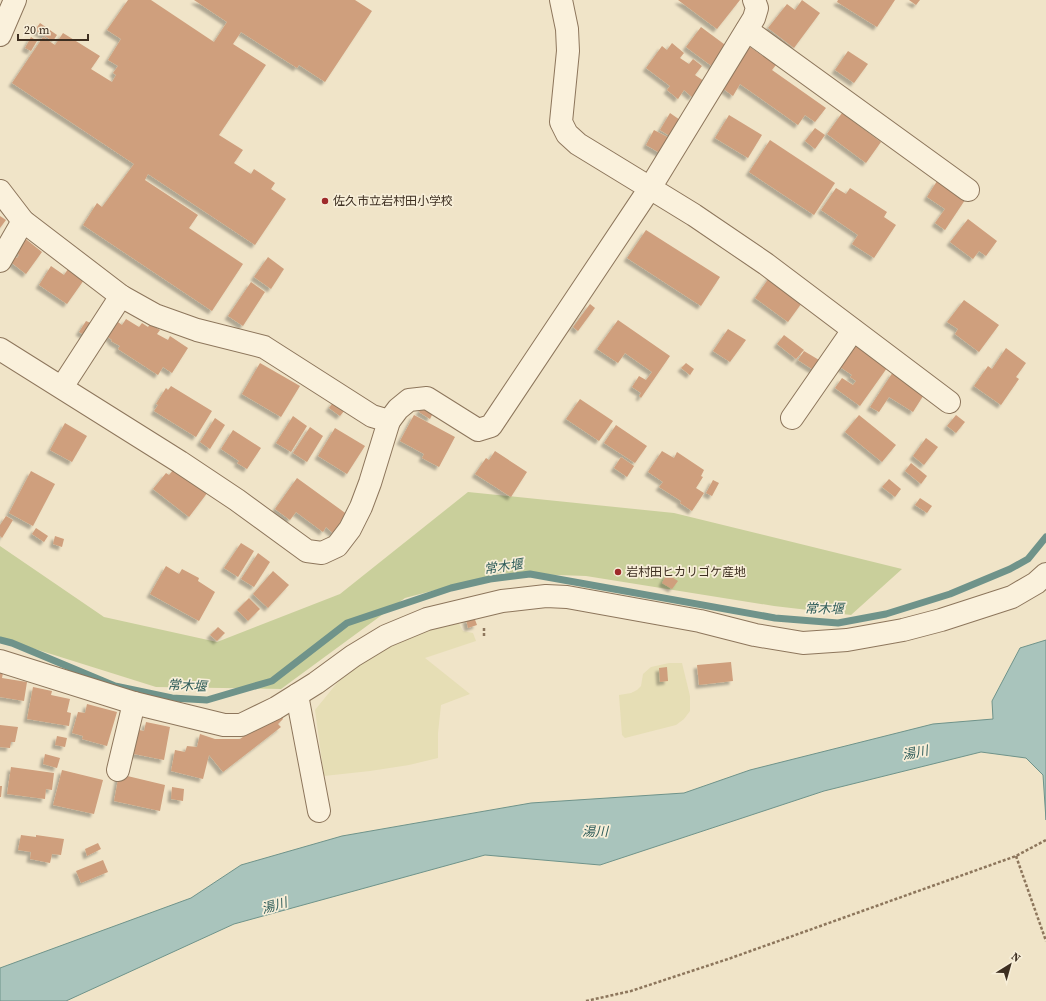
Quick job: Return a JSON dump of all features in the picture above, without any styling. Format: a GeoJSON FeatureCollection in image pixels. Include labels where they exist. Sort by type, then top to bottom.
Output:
{"type":"FeatureCollection","features":[{"type":"Feature","properties":{"kind":"street"},"geometry":{"type":"LineString","coordinates":[[0,35],[15,0]]}},
{"type":"Feature","properties":{"kind":"street"},"geometry":{"type":"LineString","coordinates":[[561,0],[567,29],[568,51],[561,122],[567,134],[578,144],[694,215],[766,264],[949,402]]}},
{"type":"Feature","properties":{"kind":"street"},"geometry":{"type":"LineString","coordinates":[[0,349],[62,386],[231,496],[307,551],[322,553],[337,546],[350,529],[361,507],[370,483],[389,421],[398,409],[409,400],[427,398],[478,430],[491,426],[650,188],[754,18],[757,8],[754,0]]}},
{"type":"Feature","properties":{"kind":"street"},"geometry":{"type":"LineString","coordinates":[[747,30],[968,190]]}},
{"type":"Feature","properties":{"kind":"street"},"geometry":{"type":"LineString","coordinates":[[0,190],[23,222],[121,296],[155,315],[190,328],[264,347],[372,416],[389,421]]}},
{"type":"Feature","properties":{"kind":"street"},"geometry":{"type":"LineString","coordinates":[[0,261],[23,222]]}},
{"type":"Feature","properties":{"kind":"street"},"geometry":{"type":"LineString","coordinates":[[62,386],[121,296]]}},
{"type":"Feature","properties":{"kind":"street"},"geometry":{"type":"LineString","coordinates":[[792,418],[853,330]]}},
{"type":"Feature","properties":{"kind":"street"},"geometry":{"type":"LineString","coordinates":[[0,661],[134,703],[224,725],[241,725],[276,708],[316,683],[352,656],[386,636],[427,620],[502,601],[546,596],[567,597],[700,621],[755,635],[803,643],[847,640],[903,630],[941,620],[1012,597],[1036,583],[1046,574]]}},
{"type":"Feature","properties":{"kind":"street"},"geometry":{"type":"LineString","coordinates":[[297,695],[319,810]]}},
{"type":"Feature","properties":{"kind":"street"},"geometry":{"type":"LineString","coordinates":[[118,770],[134,703]]}},
{"type":"Feature","properties":{"kind":"path"},"geometry":{"type":"LineString","coordinates":[[586,1001],[630,991],[731,958],[1016,856],[1046,840]]}},
{"type":"Feature","properties":{"kind":"path"},"geometry":{"type":"LineString","coordinates":[[1016,856],[1046,941]]}},
{"type":"Feature","properties":{"kind":"shaded area"},"geometry":{"type":"Polygon","coordinates":[[[456,618],[463,631],[473,633],[476,641],[425,658],[470,694],[441,705],[438,733],[438,758],[409,765],[324,776],[315,710],[337,683],[369,656],[400,638],[456,618]]]}},
{"type":"Feature","properties":{"kind":"shaded area"},"geometry":{"type":"Polygon","coordinates":[[[669,663],[682,663],[690,696],[690,711],[684,719],[676,725],[625,738],[622,735],[619,695],[631,693],[637,690],[641,686],[643,674],[651,667],[669,663]]]}},
{"type":"Feature","properties":{"kind":"green space"},"geometry":{"type":"Polygon","coordinates":[[[468,492],[674,513],[902,569],[851,615],[774,606],[586,576],[500,573],[405,598],[281,689],[156,687],[0,638],[0,546],[104,617],[217,642],[340,594],[468,492]]]}},
{"type":"Feature","properties":{"kind":"water","name":"湯川"},"geometry":{"type":"Polygon","coordinates":[[[1046,640],[1046,820],[1043,775],[1026,758],[981,752],[824,791],[600,865],[485,855],[234,924],[66,1001],[0,1001],[0,968],[191,898],[241,865],[342,836],[531,803],[684,793],[750,770],[933,724],[993,719],[992,701],[1020,648],[1046,640]]]}},
{"type":"Feature","properties":{"kind":"building"},"geometry":{"type":"Polygon","coordinates":[[[128,0],[151,0],[214,42],[227,22],[194,0],[355,0],[372,11],[325,82],[299,65],[297,68],[241,32],[233,44],[266,65],[219,135],[243,150],[234,163],[251,174],[254,169],[275,183],[271,189],[286,199],[255,245],[148,174],[145,180],[198,215],[189,228],[243,264],[212,311],[83,225],[97,203],[102,207],[134,164],[12,83],[43,37],[55,45],[63,33],[100,56],[91,69],[112,82],[116,75],[113,73],[118,66],[108,60],[121,39],[107,30],[128,0]]]}},
{"type":"Feature","properties":{"kind":"building"},"geometry":{"type":"Polygon","coordinates":[[[678,0],[740,0],[717,29],[678,0]]]}},
{"type":"Feature","properties":{"kind":"building"},"geometry":{"type":"Polygon","coordinates":[[[802,0],[820,13],[794,48],[768,28],[787,4],[795,10],[802,0]]]}},
{"type":"Feature","properties":{"kind":"building"},"geometry":{"type":"Polygon","coordinates":[[[838,0],[895,0],[877,27],[837,2],[838,0]]]}},
{"type":"Feature","properties":{"kind":"building"},"geometry":{"type":"Polygon","coordinates":[[[909,0],[920,0],[916,5],[909,0]]]}},
{"type":"Feature","properties":{"kind":"building"},"geometry":{"type":"Polygon","coordinates":[[[40,23],[57,35],[53,41],[35,30],[40,23]]]}},
{"type":"Feature","properties":{"kind":"building"},"geometry":{"type":"Polygon","coordinates":[[[701,27],[732,50],[717,70],[686,47],[701,27]]]}},
{"type":"Feature","properties":{"kind":"building"},"geometry":{"type":"Polygon","coordinates":[[[31,37],[37,41],[31,51],[25,48],[31,37]]]}},
{"type":"Feature","properties":{"kind":"building"},"geometry":{"type":"Polygon","coordinates":[[[672,43],[684,53],[680,58],[689,64],[693,59],[702,66],[695,75],[704,81],[692,97],[684,90],[678,99],[667,90],[670,86],[646,68],[662,46],[667,50],[672,43]]]}},
{"type":"Feature","properties":{"kind":"building"},"geometry":{"type":"Polygon","coordinates":[[[750,47],[776,65],[772,70],[826,108],[815,122],[805,115],[798,125],[740,84],[733,96],[721,87],[750,47]]]}},
{"type":"Feature","properties":{"kind":"building"},"geometry":{"type":"Polygon","coordinates":[[[848,51],[868,64],[854,83],[835,70],[848,51]]]}},
{"type":"Feature","properties":{"kind":"building"},"geometry":{"type":"Polygon","coordinates":[[[670,113],[683,122],[673,138],[660,130],[670,113]]]}},
{"type":"Feature","properties":{"kind":"building"},"geometry":{"type":"Polygon","coordinates":[[[842,113],[881,142],[866,163],[827,134],[842,113]]]}},
{"type":"Feature","properties":{"kind":"building"},"geometry":{"type":"Polygon","coordinates":[[[729,115],[762,135],[748,158],[715,138],[729,115]]]}},
{"type":"Feature","properties":{"kind":"building"},"geometry":{"type":"Polygon","coordinates":[[[815,128],[825,135],[815,149],[805,141],[815,128]]]}},
{"type":"Feature","properties":{"kind":"building"},"geometry":{"type":"Polygon","coordinates":[[[654,130],[673,140],[665,156],[646,145],[654,130]]]}},
{"type":"Feature","properties":{"kind":"building"},"geometry":{"type":"Polygon","coordinates":[[[770,140],[835,183],[814,215],[749,172],[770,140]]]}},
{"type":"Feature","properties":{"kind":"building"},"geometry":{"type":"Polygon","coordinates":[[[937,181],[965,200],[945,230],[935,223],[945,209],[927,197],[937,181]]]}},
{"type":"Feature","properties":{"kind":"building"},"geometry":{"type":"Polygon","coordinates":[[[836,188],[846,194],[850,188],[887,212],[884,217],[896,225],[874,258],[852,244],[858,235],[821,210],[836,188]]]}},
{"type":"Feature","properties":{"kind":"building"},"geometry":{"type":"Polygon","coordinates":[[[0,216],[6,220],[0,228],[0,216]]]}},
{"type":"Feature","properties":{"kind":"building"},"geometry":{"type":"Polygon","coordinates":[[[968,219],[997,241],[986,256],[979,251],[973,259],[950,242],[968,219]]]}},
{"type":"Feature","properties":{"kind":"building"},"geometry":{"type":"Polygon","coordinates":[[[646,230],[720,277],[701,306],[627,258],[646,230]]]}},
{"type":"Feature","properties":{"kind":"building"},"geometry":{"type":"Polygon","coordinates":[[[22,236],[42,252],[26,274],[8,260],[12,255],[17,258],[19,255],[12,249],[22,236]]]}},
{"type":"Feature","properties":{"kind":"building"},"geometry":{"type":"Polygon","coordinates":[[[268,257],[284,269],[271,289],[254,277],[268,257]]]}},
{"type":"Feature","properties":{"kind":"building"},"geometry":{"type":"Polygon","coordinates":[[[51,266],[64,275],[68,269],[84,280],[67,304],[39,285],[51,266]]]}},
{"type":"Feature","properties":{"kind":"building"},"geometry":{"type":"Polygon","coordinates":[[[771,275],[804,300],[788,322],[755,298],[771,275]]]}},
{"type":"Feature","properties":{"kind":"building"},"geometry":{"type":"Polygon","coordinates":[[[251,282],[265,292],[243,326],[228,316],[251,282]]]}},
{"type":"Feature","properties":{"kind":"building"},"geometry":{"type":"Polygon","coordinates":[[[964,300],[999,325],[979,352],[955,334],[958,329],[947,322],[964,300]]]}},
{"type":"Feature","properties":{"kind":"building"},"geometry":{"type":"Polygon","coordinates":[[[590,304],[595,308],[578,331],[573,327],[590,304]]]}},
{"type":"Feature","properties":{"kind":"building"},"geometry":{"type":"Polygon","coordinates":[[[126,319],[139,327],[142,323],[148,327],[150,324],[160,330],[157,334],[168,340],[170,336],[188,348],[172,373],[163,367],[158,375],[118,349],[120,346],[111,341],[112,340],[108,337],[118,322],[122,325],[126,319]]]}},
{"type":"Feature","properties":{"kind":"building"},"geometry":{"type":"Polygon","coordinates":[[[618,320],[670,356],[641,398],[639,396],[641,393],[632,387],[639,376],[646,380],[652,372],[625,353],[618,363],[597,349],[618,320]]]}},
{"type":"Feature","properties":{"kind":"building"},"geometry":{"type":"Polygon","coordinates":[[[86,321],[93,324],[86,336],[79,332],[86,321]]]}},
{"type":"Feature","properties":{"kind":"building"},"geometry":{"type":"Polygon","coordinates":[[[728,329],[746,340],[730,362],[713,351],[728,329]]]}},
{"type":"Feature","properties":{"kind":"building"},"geometry":{"type":"Polygon","coordinates":[[[784,335],[804,350],[796,359],[777,344],[784,335]]]}},
{"type":"Feature","properties":{"kind":"building"},"geometry":{"type":"Polygon","coordinates":[[[857,343],[887,368],[860,406],[835,388],[842,378],[853,385],[856,381],[850,377],[852,375],[840,367],[857,343]]]}},
{"type":"Feature","properties":{"kind":"building"},"geometry":{"type":"Polygon","coordinates":[[[1006,348],[1026,363],[1016,377],[1019,379],[1001,405],[974,386],[988,366],[992,369],[1006,348]]]}},
{"type":"Feature","properties":{"kind":"building"},"geometry":{"type":"Polygon","coordinates":[[[804,351],[824,363],[818,373],[798,360],[804,351]]]}},
{"type":"Feature","properties":{"kind":"building"},"geometry":{"type":"Polygon","coordinates":[[[260,363],[300,386],[281,417],[242,394],[260,363]]]}},
{"type":"Feature","properties":{"kind":"building"},"geometry":{"type":"Polygon","coordinates":[[[686,363],[694,369],[690,375],[681,368],[686,363]]]}},
{"type":"Feature","properties":{"kind":"building"},"geometry":{"type":"Polygon","coordinates":[[[893,372],[925,393],[913,412],[889,397],[879,412],[870,407],[893,372]]]}},
{"type":"Feature","properties":{"kind":"building"},"geometry":{"type":"Polygon","coordinates":[[[171,386],[212,411],[196,437],[154,411],[158,405],[156,404],[166,388],[168,390],[171,386]]]}},
{"type":"Feature","properties":{"kind":"building"},"geometry":{"type":"Polygon","coordinates":[[[580,399],[613,421],[599,441],[566,419],[580,399]]]}},
{"type":"Feature","properties":{"kind":"building"},"geometry":{"type":"Polygon","coordinates":[[[334,401],[345,410],[340,416],[329,408],[334,401]]]}},
{"type":"Feature","properties":{"kind":"building"},"geometry":{"type":"Polygon","coordinates":[[[423,406],[433,413],[430,419],[419,412],[423,406]]]}},
{"type":"Feature","properties":{"kind":"building"},"geometry":{"type":"Polygon","coordinates":[[[414,415],[455,437],[439,467],[422,458],[424,454],[400,441],[414,415]]]}},
{"type":"Feature","properties":{"kind":"building"},"geometry":{"type":"Polygon","coordinates":[[[859,415],[896,445],[882,462],[845,432],[859,415]]]}},
{"type":"Feature","properties":{"kind":"building"},"geometry":{"type":"Polygon","coordinates":[[[956,415],[965,422],[956,433],[947,426],[956,415]]]}},
{"type":"Feature","properties":{"kind":"building"},"geometry":{"type":"Polygon","coordinates":[[[293,416],[307,426],[291,452],[276,443],[293,416]]]}},
{"type":"Feature","properties":{"kind":"building"},"geometry":{"type":"Polygon","coordinates":[[[215,418],[225,425],[210,449],[200,442],[215,418]]]}},
{"type":"Feature","properties":{"kind":"building"},"geometry":{"type":"Polygon","coordinates":[[[65,423],[87,436],[72,462],[50,450],[65,423]]]}},
{"type":"Feature","properties":{"kind":"building"},"geometry":{"type":"Polygon","coordinates":[[[616,425],[647,446],[635,463],[604,443],[616,425]]]}},
{"type":"Feature","properties":{"kind":"building"},"geometry":{"type":"Polygon","coordinates":[[[310,427],[323,436],[307,462],[293,453],[310,427]]]}},
{"type":"Feature","properties":{"kind":"building"},"geometry":{"type":"Polygon","coordinates":[[[335,428],[365,446],[347,474],[318,456],[335,428]]]}},
{"type":"Feature","properties":{"kind":"building"},"geometry":{"type":"Polygon","coordinates":[[[233,430],[261,448],[247,469],[237,463],[239,461],[221,449],[233,430]]]}},
{"type":"Feature","properties":{"kind":"building"},"geometry":{"type":"Polygon","coordinates":[[[926,438],[938,447],[924,465],[913,456],[926,438]]]}},
{"type":"Feature","properties":{"kind":"building"},"geometry":{"type":"Polygon","coordinates":[[[495,451],[527,472],[511,497],[475,474],[486,458],[489,460],[495,451]]]}},
{"type":"Feature","properties":{"kind":"building"},"geometry":{"type":"Polygon","coordinates":[[[662,451],[674,458],[677,452],[704,470],[701,476],[703,477],[696,488],[704,493],[692,511],[680,503],[681,501],[659,487],[663,482],[648,472],[662,451]]]}},
{"type":"Feature","properties":{"kind":"building"},"geometry":{"type":"Polygon","coordinates":[[[621,457],[634,466],[627,477],[614,468],[621,457]]]}},
{"type":"Feature","properties":{"kind":"building"},"geometry":{"type":"Polygon","coordinates":[[[911,463],[927,476],[921,484],[905,471],[911,463]]]}},
{"type":"Feature","properties":{"kind":"building"},"geometry":{"type":"Polygon","coordinates":[[[173,470],[208,492],[189,517],[153,489],[166,473],[169,475],[173,470]]]}},
{"type":"Feature","properties":{"kind":"building"},"geometry":{"type":"Polygon","coordinates":[[[31,471],[55,484],[33,526],[9,513],[31,471]]]}},
{"type":"Feature","properties":{"kind":"building"},"geometry":{"type":"Polygon","coordinates":[[[297,478],[348,515],[334,534],[326,527],[323,532],[296,512],[290,520],[275,509],[297,478]]]}},
{"type":"Feature","properties":{"kind":"building"},"geometry":{"type":"Polygon","coordinates":[[[889,479],[901,489],[895,497],[882,487],[889,479]]]}},
{"type":"Feature","properties":{"kind":"building"},"geometry":{"type":"Polygon","coordinates":[[[713,480],[719,483],[712,496],[706,493],[713,480]]]}},
{"type":"Feature","properties":{"kind":"building"},"geometry":{"type":"Polygon","coordinates":[[[920,498],[932,506],[927,513],[915,505],[920,498]]]}},
{"type":"Feature","properties":{"kind":"building"},"geometry":{"type":"Polygon","coordinates":[[[6,516],[13,520],[2,538],[0,536],[0,525],[6,516]]]}},
{"type":"Feature","properties":{"kind":"building"},"geometry":{"type":"Polygon","coordinates":[[[36,528],[48,536],[44,542],[32,534],[36,528]]]}},
{"type":"Feature","properties":{"kind":"building"},"geometry":{"type":"Polygon","coordinates":[[[55,536],[64,539],[62,547],[53,544],[55,536]]]}},
{"type":"Feature","properties":{"kind":"building"},"geometry":{"type":"Polygon","coordinates":[[[241,543],[254,551],[238,577],[224,568],[241,543]]]}},
{"type":"Feature","properties":{"kind":"building"},"geometry":{"type":"Polygon","coordinates":[[[258,553],[270,562],[254,587],[241,579],[258,553]]]}},
{"type":"Feature","properties":{"kind":"building"},"geometry":{"type":"Polygon","coordinates":[[[166,566],[179,574],[182,569],[199,578],[198,581],[215,592],[199,621],[150,594],[166,566]]]}},
{"type":"Feature","properties":{"kind":"building"},"geometry":{"type":"Polygon","coordinates":[[[273,571],[289,585],[268,608],[253,594],[273,571]]]}},
{"type":"Feature","properties":{"kind":"building"},"geometry":{"type":"Polygon","coordinates":[[[667,574],[678,581],[672,589],[662,583],[667,574]]]}},
{"type":"Feature","properties":{"kind":"building"},"geometry":{"type":"Polygon","coordinates":[[[249,598],[260,609],[248,621],[237,610],[249,598]]]}},
{"type":"Feature","properties":{"kind":"building"},"geometry":{"type":"Polygon","coordinates":[[[474,617],[477,625],[468,628],[466,619],[474,617]]]}},
{"type":"Feature","properties":{"kind":"building"},"geometry":{"type":"Polygon","coordinates":[[[218,627],[225,633],[217,641],[210,635],[218,627]]]}},
{"type":"Feature","properties":{"kind":"building"},"geometry":{"type":"Polygon","coordinates":[[[731,662],[733,681],[699,685],[697,665],[731,662]]]}},
{"type":"Feature","properties":{"kind":"building"},"geometry":{"type":"Polygon","coordinates":[[[667,667],[668,681],[660,682],[659,668],[667,667]]]}},
{"type":"Feature","properties":{"kind":"building"},"geometry":{"type":"Polygon","coordinates":[[[0,672],[3,673],[2,678],[27,682],[24,701],[0,697],[0,672]]]}},
{"type":"Feature","properties":{"kind":"building"},"geometry":{"type":"Polygon","coordinates":[[[33,687],[52,691],[51,695],[70,699],[67,712],[71,713],[69,726],[27,719],[33,687]]]}},
{"type":"Feature","properties":{"kind":"building"},"geometry":{"type":"Polygon","coordinates":[[[87,704],[117,712],[107,746],[82,739],[83,736],[72,733],[78,712],[85,713],[87,704]]]}},
{"type":"Feature","properties":{"kind":"building"},"geometry":{"type":"Polygon","coordinates":[[[279,712],[283,719],[278,724],[281,727],[223,772],[209,755],[203,779],[171,771],[175,750],[185,752],[187,746],[197,747],[200,734],[215,739],[240,739],[279,712]]]}},
{"type":"Feature","properties":{"kind":"building"},"geometry":{"type":"Polygon","coordinates":[[[146,722],[170,727],[164,760],[134,754],[139,730],[144,731],[146,722]]]}},
{"type":"Feature","properties":{"kind":"building"},"geometry":{"type":"Polygon","coordinates":[[[0,725],[18,727],[15,742],[11,742],[10,748],[0,747],[0,725]]]}},
{"type":"Feature","properties":{"kind":"building"},"geometry":{"type":"Polygon","coordinates":[[[57,736],[67,738],[65,747],[55,745],[57,736]]]}},
{"type":"Feature","properties":{"kind":"building"},"geometry":{"type":"Polygon","coordinates":[[[45,754],[60,758],[57,768],[43,764],[45,754]]]}},
{"type":"Feature","properties":{"kind":"building"},"geometry":{"type":"Polygon","coordinates":[[[11,767],[54,773],[52,790],[46,789],[45,799],[7,794],[11,767]]]}},
{"type":"Feature","properties":{"kind":"building"},"geometry":{"type":"Polygon","coordinates":[[[62,770],[103,780],[94,814],[53,805],[62,770]]]}},
{"type":"Feature","properties":{"kind":"building"},"geometry":{"type":"Polygon","coordinates":[[[119,774],[165,785],[160,811],[114,801],[119,774]]]}},
{"type":"Feature","properties":{"kind":"building"},"geometry":{"type":"Polygon","coordinates":[[[0,786],[2,786],[1,797],[0,797],[0,786]]]}},
{"type":"Feature","properties":{"kind":"building"},"geometry":{"type":"Polygon","coordinates":[[[172,787],[184,789],[183,801],[171,799],[172,787]]]}},
{"type":"Feature","properties":{"kind":"building"},"geometry":{"type":"Polygon","coordinates":[[[21,835],[36,837],[36,835],[64,839],[61,855],[52,854],[50,863],[30,859],[31,852],[18,850],[21,835]]]}},
{"type":"Feature","properties":{"kind":"building"},"geometry":{"type":"Polygon","coordinates":[[[98,843],[101,849],[87,856],[85,849],[98,843]]]}},
{"type":"Feature","properties":{"kind":"building"},"geometry":{"type":"Polygon","coordinates":[[[103,860],[108,872],[81,883],[76,871],[103,860]]]}},
{"type":"Feature","properties":{"kind":"waterway","name":"常木堰"},"geometry":{"type":"LineString","coordinates":[[0,640],[12,643],[115,686],[172,698],[207,700],[272,681],[347,623],[451,588],[490,579],[530,574],[775,618],[838,623],[886,614],[950,594],[1010,569],[1028,559],[1046,537]]}},
{"type":"Feature","properties":{"kind":"place","name":"佐久市立岩村田小学校"},"geometry":{"type":"Point","coordinates":[325,201]}},
{"type":"Feature","properties":{"kind":"place","name":"岩村田ヒカリゴケ産地"},"geometry":{"type":"Point","coordinates":[618,572]}}]}
